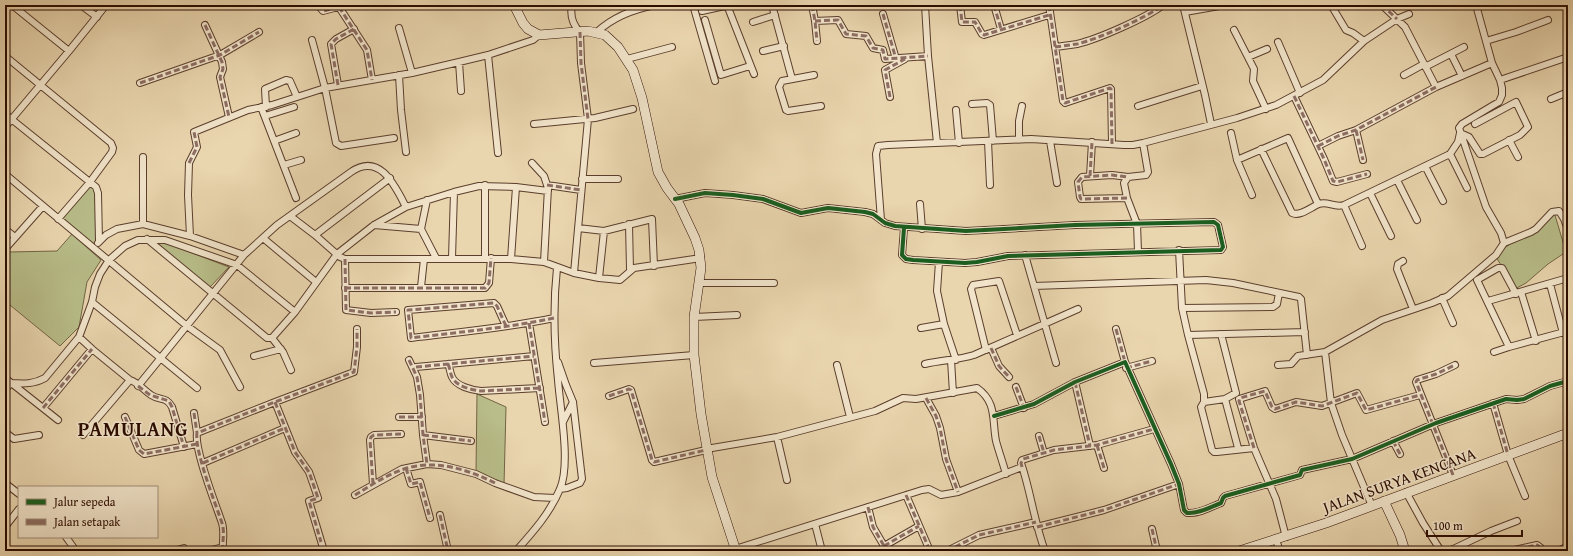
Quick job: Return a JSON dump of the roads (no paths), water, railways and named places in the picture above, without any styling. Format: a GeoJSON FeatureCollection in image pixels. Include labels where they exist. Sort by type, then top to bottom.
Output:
{"type":"FeatureCollection","features":[{"type":"Feature","properties":{"kind":"main road"},"geometry":{"type":"LineString","coordinates":[[514,5],[523,23],[528,29],[539,35],[580,32],[597,32],[605,35],[627,59],[633,70],[639,88],[658,172],[667,188],[677,199],[695,238],[701,258],[694,317],[694,356],[700,414],[712,477],[736,550]]}},
{"type":"Feature","properties":{"kind":"main road","name":"JALAN SURYA KENCANA"},"geometry":{"type":"LineString","coordinates":[[1239,551],[1286,537],[1568,433]]}},
{"type":"Feature","properties":{"kind":"main road"},"geometry":{"type":"LineString","coordinates":[[1384,501],[1400,536],[1404,551]]}},
{"type":"Feature","properties":{"kind":"street"},"geometry":{"type":"LineString","coordinates":[[12,5],[69,51]]}},
{"type":"Feature","properties":{"kind":"street"},"geometry":{"type":"LineString","coordinates":[[81,5],[97,17]]}},
{"type":"Feature","properties":{"kind":"street"},"geometry":{"type":"LineString","coordinates":[[5,127],[106,5]]}},
{"type":"Feature","properties":{"kind":"street"},"geometry":{"type":"LineString","coordinates":[[318,5],[322,11],[346,5]]}},
{"type":"Feature","properties":{"kind":"street"},"geometry":{"type":"LineString","coordinates":[[572,5],[571,13],[574,26],[580,32],[581,63],[588,119],[574,273]]}},
{"type":"Feature","properties":{"kind":"street"},"geometry":{"type":"LineString","coordinates":[[597,32],[611,20],[652,5]]}},
{"type":"Feature","properties":{"kind":"street"},"geometry":{"type":"LineString","coordinates":[[693,5],[714,81]]}},
{"type":"Feature","properties":{"kind":"street"},"geometry":{"type":"LineString","coordinates":[[702,11],[728,5],[754,74]]}},
{"type":"Feature","properties":{"kind":"street"},"geometry":{"type":"LineString","coordinates":[[772,5],[792,79]]}},
{"type":"Feature","properties":{"kind":"street"},"geometry":{"type":"LineString","coordinates":[[812,5],[817,42]]}},
{"type":"Feature","properties":{"kind":"street"},"geometry":{"type":"LineString","coordinates":[[925,5],[928,56],[937,143]]}},
{"type":"Feature","properties":{"kind":"street"},"geometry":{"type":"LineString","coordinates":[[960,5],[961,20],[963,22],[975,22],[982,34],[987,34],[1049,15]]}},
{"type":"Feature","properties":{"kind":"street"},"geometry":{"type":"LineString","coordinates":[[994,5],[1001,29]]}},
{"type":"Feature","properties":{"kind":"street"},"geometry":{"type":"LineString","coordinates":[[1049,5],[1049,15],[1064,102],[1110,88],[1112,144]]}},
{"type":"Feature","properties":{"kind":"street"},"geometry":{"type":"LineString","coordinates":[[1055,47],[1078,44],[1125,26],[1157,10],[1163,5]]}},
{"type":"Feature","properties":{"kind":"street"},"geometry":{"type":"LineString","coordinates":[[1183,5],[1211,124]]}},
{"type":"Feature","properties":{"kind":"street"},"geometry":{"type":"LineString","coordinates":[[1185,12],[1225,5]]}},
{"type":"Feature","properties":{"kind":"street"},"geometry":{"type":"LineString","coordinates":[[1331,5],[1346,30],[1364,41]]}},
{"type":"Feature","properties":{"kind":"street"},"geometry":{"type":"LineString","coordinates":[[1382,5],[1405,27],[1411,36],[1424,66],[1436,87]]}},
{"type":"Feature","properties":{"kind":"street"},"geometry":{"type":"LineString","coordinates":[[1476,5],[1492,63],[1500,80],[1502,95],[1499,102],[1460,125],[1459,128],[1470,156],[1486,207],[1501,233],[1504,243]]}},
{"type":"Feature","properties":{"kind":"street"},"geometry":{"type":"LineString","coordinates":[[339,7],[367,50],[372,80]]}},
{"type":"Feature","properties":{"kind":"street"},"geometry":{"type":"LineString","coordinates":[[883,14],[896,58]]}},
{"type":"Feature","properties":{"kind":"street"},"geometry":{"type":"LineString","coordinates":[[881,220],[876,154],[878,146],[1019,139],[1092,142],[1133,146],[1266,109],[1294,96],[1323,80],[1364,41],[1397,19],[1409,14]]}},
{"type":"Feature","properties":{"kind":"street"},"geometry":{"type":"LineString","coordinates":[[753,22],[775,15]]}},
{"type":"Feature","properties":{"kind":"street"},"geometry":{"type":"LineString","coordinates":[[705,20],[721,75],[750,66]]}},
{"type":"Feature","properties":{"kind":"street"},"geometry":{"type":"LineString","coordinates":[[815,21],[838,20],[846,34],[866,36],[873,48],[883,50],[885,59],[928,56]]}},
{"type":"Feature","properties":{"kind":"street"},"geometry":{"type":"LineString","coordinates":[[1486,41],[1548,20]]}},
{"type":"Feature","properties":{"kind":"street"},"geometry":{"type":"LineString","coordinates":[[206,25],[220,55],[223,66],[220,77],[229,117]]}},
{"type":"Feature","properties":{"kind":"street"},"geometry":{"type":"LineString","coordinates":[[399,28],[412,72]]}},
{"type":"Feature","properties":{"kind":"street"},"geometry":{"type":"LineString","coordinates":[[338,85],[331,44],[336,39],[354,29]]}},
{"type":"Feature","properties":{"kind":"street"},"geometry":{"type":"LineString","coordinates":[[1234,30],[1254,69],[1253,81],[1266,109]]}},
{"type":"Feature","properties":{"kind":"street"},"geometry":{"type":"LineString","coordinates":[[140,83],[220,55],[259,32]]}},
{"type":"Feature","properties":{"kind":"street"},"geometry":{"type":"LineString","coordinates":[[190,236],[188,195],[189,163],[197,147],[194,132],[229,117],[325,88],[399,75],[488,55],[534,40],[539,35]]}},
{"type":"Feature","properties":{"kind":"street"},"geometry":{"type":"LineString","coordinates":[[312,40],[325,88],[336,143],[338,145],[394,138]]}},
{"type":"Feature","properties":{"kind":"street"},"geometry":{"type":"LineString","coordinates":[[1278,42],[1300,93]]}},
{"type":"Feature","properties":{"kind":"street"},"geometry":{"type":"LineString","coordinates":[[764,51],[784,46]]}},
{"type":"Feature","properties":{"kind":"street"},"geometry":{"type":"LineString","coordinates":[[627,59],[672,47]]}},
{"type":"Feature","properties":{"kind":"street"},"geometry":{"type":"LineString","coordinates":[[1404,76],[1464,47]]}},
{"type":"Feature","properties":{"kind":"street"},"geometry":{"type":"LineString","coordinates":[[1248,57],[1266,49]]}},
{"type":"Feature","properties":{"kind":"street"},"geometry":{"type":"LineString","coordinates":[[1451,54],[1462,76]]}},
{"type":"Feature","properties":{"kind":"street"},"geometry":{"type":"LineString","coordinates":[[488,55],[498,153]]}},
{"type":"Feature","properties":{"kind":"street"},"geometry":{"type":"LineString","coordinates":[[5,56],[111,143],[113,148],[112,152],[90,182],[58,219]]}},
{"type":"Feature","properties":{"kind":"street"},"geometry":{"type":"LineString","coordinates":[[890,97],[885,70],[908,57]]}},
{"type":"Feature","properties":{"kind":"street"},"geometry":{"type":"LineString","coordinates":[[1500,80],[1568,57]]}},
{"type":"Feature","properties":{"kind":"street"},"geometry":{"type":"LineString","coordinates":[[459,62],[461,91]]}},
{"type":"Feature","properties":{"kind":"street"},"geometry":{"type":"LineString","coordinates":[[1318,146],[1338,136],[1356,130],[1436,87],[1492,63]]}},
{"type":"Feature","properties":{"kind":"street"},"geometry":{"type":"LineString","coordinates":[[399,75],[406,152]]}},
{"type":"Feature","properties":{"kind":"street"},"geometry":{"type":"LineString","coordinates":[[814,75],[782,81],[779,87],[786,110],[789,112],[821,106]]}},
{"type":"Feature","properties":{"kind":"street"},"geometry":{"type":"LineString","coordinates":[[296,198],[265,116],[265,89],[286,80],[290,81],[297,97]]}},
{"type":"Feature","properties":{"kind":"street"},"geometry":{"type":"LineString","coordinates":[[1138,106],[1202,86]]}},
{"type":"Feature","properties":{"kind":"street"},"geometry":{"type":"LineString","coordinates":[[1551,99],[1568,92]]}},
{"type":"Feature","properties":{"kind":"street"},"geometry":{"type":"LineString","coordinates":[[1294,96],[1333,181],[1337,182],[1367,174]]}},
{"type":"Feature","properties":{"kind":"street"},"geometry":{"type":"LineString","coordinates":[[1460,133],[1469,137],[1481,154],[1486,153],[1520,135],[1528,127],[1516,102],[1475,124]]}},
{"type":"Feature","properties":{"kind":"street"},"geometry":{"type":"LineString","coordinates":[[972,104],[988,103],[990,105],[990,185]]}},
{"type":"Feature","properties":{"kind":"street"},"geometry":{"type":"LineString","coordinates":[[1019,139],[1022,106]]}},
{"type":"Feature","properties":{"kind":"street"},"geometry":{"type":"LineString","coordinates":[[265,116],[294,107]]}},
{"type":"Feature","properties":{"kind":"street"},"geometry":{"type":"LineString","coordinates":[[534,124],[588,119],[633,110]]}},
{"type":"Feature","properties":{"kind":"street"},"geometry":{"type":"LineString","coordinates":[[956,110],[959,142]]}},
{"type":"Feature","properties":{"kind":"street"},"geometry":{"type":"LineString","coordinates":[[5,114],[98,190],[99,242]]}},
{"type":"Feature","properties":{"kind":"street"},"geometry":{"type":"LineString","coordinates":[[1356,130],[1363,160]]}},
{"type":"Feature","properties":{"kind":"street"},"geometry":{"type":"LineString","coordinates":[[274,141],[296,133]]}},
{"type":"Feature","properties":{"kind":"street"},"geometry":{"type":"LineString","coordinates":[[1231,133],[1237,160],[1252,195]]}},
{"type":"Feature","properties":{"kind":"street"},"geometry":{"type":"LineString","coordinates":[[1261,149],[1292,213],[1297,214],[1318,204],[1326,203],[1338,207],[1344,206],[1450,154],[1458,142],[1460,133]]}},
{"type":"Feature","properties":{"kind":"street"},"geometry":{"type":"LineString","coordinates":[[1237,160],[1288,138],[1318,204]]}},
{"type":"Feature","properties":{"kind":"street"},"geometry":{"type":"LineString","coordinates":[[1509,140],[1518,158]]}},
{"type":"Feature","properties":{"kind":"street"},"geometry":{"type":"LineString","coordinates":[[1050,141],[1057,183]]}},
{"type":"Feature","properties":{"kind":"street"},"geometry":{"type":"LineString","coordinates":[[1090,176],[1092,142]]}},
{"type":"Feature","properties":{"kind":"street"},"geometry":{"type":"LineString","coordinates":[[1126,198],[1081,199],[1079,179],[1090,176],[1112,175],[1128,177],[1146,175],[1148,172],[1143,143]]}},
{"type":"Feature","properties":{"kind":"street"},"geometry":{"type":"LineString","coordinates":[[1450,154],[1467,188]]}},
{"type":"Feature","properties":{"kind":"street"},"geometry":{"type":"LineString","coordinates":[[143,158],[143,224]]}},
{"type":"Feature","properties":{"kind":"street"},"geometry":{"type":"LineString","coordinates":[[284,165],[301,160]]}},
{"type":"Feature","properties":{"kind":"street"},"geometry":{"type":"LineString","coordinates":[[532,163],[542,172],[548,192],[544,262]]}},
{"type":"Feature","properties":{"kind":"street"},"geometry":{"type":"LineString","coordinates":[[1425,166],[1443,201]]}},
{"type":"Feature","properties":{"kind":"street"},"geometry":{"type":"LineString","coordinates":[[138,386],[244,255],[277,225],[358,167],[372,167],[379,169],[390,178],[406,207]]}},
{"type":"Feature","properties":{"kind":"street"},"geometry":{"type":"LineString","coordinates":[[5,174],[187,326],[220,350],[240,388]]}},
{"type":"Feature","properties":{"kind":"street"},"geometry":{"type":"LineString","coordinates":[[1128,177],[1124,183],[1126,198],[1137,224],[1138,251]]}},
{"type":"Feature","properties":{"kind":"street"},"geometry":{"type":"LineString","coordinates":[[315,235],[390,178]]}},
{"type":"Feature","properties":{"kind":"street"},"geometry":{"type":"LineString","coordinates":[[582,179],[618,179]]}},
{"type":"Feature","properties":{"kind":"street"},"geometry":{"type":"LineString","coordinates":[[1397,180],[1418,220]]}},
{"type":"Feature","properties":{"kind":"street"},"geometry":{"type":"LineString","coordinates":[[272,338],[295,312],[337,254],[374,225],[406,207],[454,192],[486,185],[516,187],[548,192]]}},
{"type":"Feature","properties":{"kind":"street"},"geometry":{"type":"LineString","coordinates":[[345,288],[485,288],[489,283],[486,185]]}},
{"type":"Feature","properties":{"kind":"street"},"geometry":{"type":"LineString","coordinates":[[547,185],[581,190]]}},
{"type":"Feature","properties":{"kind":"street"},"geometry":{"type":"LineString","coordinates":[[511,259],[516,187]]}},
{"type":"Feature","properties":{"kind":"street"},"geometry":{"type":"LineString","coordinates":[[452,258],[454,192]]}},
{"type":"Feature","properties":{"kind":"street"},"geometry":{"type":"LineString","coordinates":[[1370,193],[1391,236]]}},
{"type":"Feature","properties":{"kind":"street"},"geometry":{"type":"LineString","coordinates":[[677,199],[706,194],[733,195],[763,199],[801,213],[828,208],[841,209],[873,214],[889,225],[904,228],[966,231],[1214,222],[1218,226],[1223,247],[1221,250],[1025,255],[1008,256],[978,262],[939,262],[913,260],[902,257],[904,228]]}},
{"type":"Feature","properties":{"kind":"street"},"geometry":{"type":"LineString","coordinates":[[427,200],[421,229],[436,258]]}},
{"type":"Feature","properties":{"kind":"street"},"geometry":{"type":"LineString","coordinates":[[920,204],[922,229]]}},
{"type":"Feature","properties":{"kind":"street"},"geometry":{"type":"LineString","coordinates":[[5,249],[43,206]]}},
{"type":"Feature","properties":{"kind":"street"},"geometry":{"type":"LineString","coordinates":[[1344,206],[1362,246]]}},
{"type":"Feature","properties":{"kind":"street"},"geometry":{"type":"LineString","coordinates":[[1278,365],[1291,364],[1296,357],[1325,352],[1382,320],[1448,296],[1496,255],[1504,243],[1536,229],[1552,212],[1559,211],[1566,218],[1568,230]]}},
{"type":"Feature","properties":{"kind":"street"},"geometry":{"type":"LineString","coordinates":[[290,216],[345,259],[511,259],[544,262],[574,273],[620,280],[634,268],[701,258]]}},
{"type":"Feature","properties":{"kind":"street"},"geometry":{"type":"LineString","coordinates":[[578,228],[604,231],[652,219],[654,266]]}},
{"type":"Feature","properties":{"kind":"street"},"geometry":{"type":"LineString","coordinates":[[95,250],[99,242],[117,229],[143,224],[190,236],[244,255]]}},
{"type":"Feature","properties":{"kind":"street"},"geometry":{"type":"LineString","coordinates":[[629,224],[630,270]]}},
{"type":"Feature","properties":{"kind":"street"},"geometry":{"type":"LineString","coordinates":[[374,225],[421,229]]}},
{"type":"Feature","properties":{"kind":"street"},"geometry":{"type":"LineString","coordinates":[[5,229],[15,237]]}},
{"type":"Feature","properties":{"kind":"street"},"geometry":{"type":"LineString","coordinates":[[599,278],[604,231]]}},
{"type":"Feature","properties":{"kind":"street"},"geometry":{"type":"LineString","coordinates":[[263,238],[316,282]]}},
{"type":"Feature","properties":{"kind":"street"},"geometry":{"type":"LineString","coordinates":[[147,239],[268,338],[272,338],[280,349],[290,370]]}},
{"type":"Feature","properties":{"kind":"street"},"geometry":{"type":"LineString","coordinates":[[11,383],[25,384],[38,382],[45,378],[79,337],[92,302],[95,287],[100,274],[109,260],[125,246],[138,240],[166,240],[237,265],[295,312]]}},
{"type":"Feature","properties":{"kind":"street"},"geometry":{"type":"LineString","coordinates":[[1179,250],[1182,308],[1204,394],[1204,402],[1201,407],[1214,452],[1254,448]]}},
{"type":"Feature","properties":{"kind":"street"},"geometry":{"type":"LineString","coordinates":[[1025,255],[1056,363]]}},
{"type":"Feature","properties":{"kind":"street"},"geometry":{"type":"LineString","coordinates":[[345,259],[346,310],[396,312]]}},
{"type":"Feature","properties":{"kind":"street"},"geometry":{"type":"LineString","coordinates":[[421,287],[424,260]]}},
{"type":"Feature","properties":{"kind":"street"},"geometry":{"type":"LineString","coordinates":[[1403,261],[1398,264],[1397,269],[1413,310]]}},
{"type":"Feature","properties":{"kind":"street"},"geometry":{"type":"LineString","coordinates":[[939,262],[937,291],[953,360],[954,393]]}},
{"type":"Feature","properties":{"kind":"street"},"geometry":{"type":"LineString","coordinates":[[516,551],[550,508],[560,489],[563,478],[563,422],[556,359],[554,318],[557,268]]}},
{"type":"Feature","properties":{"kind":"street"},"geometry":{"type":"LineString","coordinates":[[1509,347],[1477,280],[1499,268],[1502,269],[1518,293],[1536,340]]}},
{"type":"Feature","properties":{"kind":"street"},"geometry":{"type":"LineString","coordinates":[[1488,302],[1568,278]]}},
{"type":"Feature","properties":{"kind":"street"},"geometry":{"type":"LineString","coordinates":[[1034,286],[1206,280],[1233,283],[1299,298],[1301,299],[1307,355]]}},
{"type":"Feature","properties":{"kind":"street"},"geometry":{"type":"LineString","coordinates":[[1009,377],[999,366],[989,349],[971,289],[972,285],[999,281],[1017,335]]}},
{"type":"Feature","properties":{"kind":"street"},"geometry":{"type":"LineString","coordinates":[[699,283],[774,284]]}},
{"type":"Feature","properties":{"kind":"street"},"geometry":{"type":"LineString","coordinates":[[1494,352],[1566,332],[1550,284]]}},
{"type":"Feature","properties":{"kind":"street"},"geometry":{"type":"LineString","coordinates":[[1182,308],[1273,307],[1277,304],[1279,293]]}},
{"type":"Feature","properties":{"kind":"street"},"geometry":{"type":"LineString","coordinates":[[1442,298],[1453,323]]}},
{"type":"Feature","properties":{"kind":"street"},"geometry":{"type":"LineString","coordinates":[[92,302],[197,388]]}},
{"type":"Feature","properties":{"kind":"street"},"geometry":{"type":"LineString","coordinates":[[506,326],[498,306],[494,303],[408,310],[411,338],[506,326],[529,323],[554,318]]}},
{"type":"Feature","properties":{"kind":"street"},"geometry":{"type":"LineString","coordinates":[[925,364],[953,360],[989,349],[1017,335],[1045,325],[1078,309]]}},
{"type":"Feature","properties":{"kind":"street"},"geometry":{"type":"LineString","coordinates":[[694,317],[737,315]]}},
{"type":"Feature","properties":{"kind":"street"},"geometry":{"type":"LineString","coordinates":[[529,323],[546,422]]}},
{"type":"Feature","properties":{"kind":"street"},"geometry":{"type":"LineString","coordinates":[[921,328],[944,324]]}},
{"type":"Feature","properties":{"kind":"street"},"geometry":{"type":"LineString","coordinates":[[197,433],[354,372],[357,347],[356,329]]}},
{"type":"Feature","properties":{"kind":"street"},"geometry":{"type":"LineString","coordinates":[[1116,329],[1126,365],[1179,484],[1184,510],[1186,513],[1199,512],[1221,503],[1225,496],[1300,475],[1302,470],[1352,459],[1393,440],[1493,403],[1506,399],[1524,399],[1550,386],[1568,381]]}},
{"type":"Feature","properties":{"kind":"street"},"geometry":{"type":"LineString","coordinates":[[1188,335],[1305,332]]}},
{"type":"Feature","properties":{"kind":"street"},"geometry":{"type":"LineString","coordinates":[[1204,402],[1225,399],[1237,392],[1221,334]]}},
{"type":"Feature","properties":{"kind":"street"},"geometry":{"type":"LineString","coordinates":[[79,337],[130,380],[135,381],[138,386],[150,395],[169,401],[184,447]]}},
{"type":"Feature","properties":{"kind":"street"},"geometry":{"type":"LineString","coordinates":[[43,408],[92,349]]}},
{"type":"Feature","properties":{"kind":"street"},"geometry":{"type":"LineString","coordinates":[[254,356],[280,349]]}},
{"type":"Feature","properties":{"kind":"street"},"geometry":{"type":"LineString","coordinates":[[1325,352],[1332,403],[1342,435],[1372,506]]}},
{"type":"Feature","properties":{"kind":"street"},"geometry":{"type":"LineString","coordinates":[[416,368],[534,356]]}},
{"type":"Feature","properties":{"kind":"street"},"geometry":{"type":"LineString","coordinates":[[594,362],[694,356]]}},
{"type":"Feature","properties":{"kind":"street"},"geometry":{"type":"LineString","coordinates":[[556,359],[573,402],[582,479],[580,483],[560,489]]}},
{"type":"Feature","properties":{"kind":"street"},"geometry":{"type":"LineString","coordinates":[[409,360],[416,377],[420,395],[427,464]]}},
{"type":"Feature","properties":{"kind":"street"},"geometry":{"type":"LineString","coordinates":[[994,416],[1024,408],[1043,400],[1075,382],[1126,365],[1152,361]]}},
{"type":"Feature","properties":{"kind":"street"},"geometry":{"type":"LineString","coordinates":[[448,364],[452,377],[456,383],[471,389],[481,391],[540,388]]}},
{"type":"Feature","properties":{"kind":"street"},"geometry":{"type":"LineString","coordinates":[[1453,475],[1434,424],[1420,395],[1417,380],[1455,364]]}},
{"type":"Feature","properties":{"kind":"street"},"geometry":{"type":"LineString","coordinates":[[836,365],[850,417]]}},
{"type":"Feature","properties":{"kind":"street"},"geometry":{"type":"LineString","coordinates":[[5,378],[58,420]]}},
{"type":"Feature","properties":{"kind":"street"},"geometry":{"type":"LineString","coordinates":[[83,434],[130,380]]}},
{"type":"Feature","properties":{"kind":"street"},"geometry":{"type":"LineString","coordinates":[[1075,382],[1093,446],[1104,468]]}},
{"type":"Feature","properties":{"kind":"street"},"geometry":{"type":"LineString","coordinates":[[5,390],[11,383]]}},
{"type":"Feature","properties":{"kind":"street"},"geometry":{"type":"LineString","coordinates":[[1016,387],[1024,408]]}},
{"type":"Feature","properties":{"kind":"street"},"geometry":{"type":"LineString","coordinates":[[609,396],[629,389],[631,390],[652,460],[654,462],[706,450],[777,437],[880,409],[903,398],[926,398],[977,388],[986,396],[994,416],[994,430],[1006,474]]}},
{"type":"Feature","properties":{"kind":"street"},"geometry":{"type":"LineString","coordinates":[[1286,537],[1270,483],[1254,448],[1239,401],[1240,398],[1265,391],[1272,407],[1275,409],[1296,402],[1318,406],[1332,403],[1357,393],[1366,410],[1420,395]]}},
{"type":"Feature","properties":{"kind":"street"},"geometry":{"type":"LineString","coordinates":[[926,398],[938,422],[946,459],[958,492]]}},
{"type":"Feature","properties":{"kind":"street"},"geometry":{"type":"LineString","coordinates":[[1225,399],[1238,448]]}},
{"type":"Feature","properties":{"kind":"street"},"geometry":{"type":"LineString","coordinates":[[275,402],[295,452],[309,472],[318,498],[309,502],[324,551]]}},
{"type":"Feature","properties":{"kind":"street"},"geometry":{"type":"LineString","coordinates":[[563,422],[573,402]]}},
{"type":"Feature","properties":{"kind":"street"},"geometry":{"type":"LineString","coordinates":[[1493,403],[1508,455],[1524,496]]}},
{"type":"Feature","properties":{"kind":"street"},"geometry":{"type":"LineString","coordinates":[[194,413],[198,444],[223,528],[223,549],[208,551]]}},
{"type":"Feature","properties":{"kind":"street"},"geometry":{"type":"LineString","coordinates":[[125,417],[139,450],[142,453],[198,444]]}},
{"type":"Feature","properties":{"kind":"street"},"geometry":{"type":"LineString","coordinates":[[398,418],[422,417]]}},
{"type":"Feature","properties":{"kind":"street"},"geometry":{"type":"LineString","coordinates":[[203,463],[285,428]]}},
{"type":"Feature","properties":{"kind":"street"},"geometry":{"type":"LineString","coordinates":[[736,550],[906,495],[929,489],[941,495],[958,492],[1006,474],[1044,453],[1054,450],[1093,446],[1154,429]]}},
{"type":"Feature","properties":{"kind":"street"},"geometry":{"type":"LineString","coordinates":[[5,432],[14,439],[39,435]]}},
{"type":"Feature","properties":{"kind":"street"},"geometry":{"type":"LineString","coordinates":[[373,484],[370,437],[374,435],[401,434]]}},
{"type":"Feature","properties":{"kind":"street"},"geometry":{"type":"LineString","coordinates":[[423,435],[471,441]]}},
{"type":"Feature","properties":{"kind":"street"},"geometry":{"type":"LineString","coordinates":[[1039,436],[1044,453]]}},
{"type":"Feature","properties":{"kind":"street"},"geometry":{"type":"LineString","coordinates":[[777,437],[787,480]]}},
{"type":"Feature","properties":{"kind":"street"},"geometry":{"type":"LineString","coordinates":[[1393,440],[1400,454]]}},
{"type":"Feature","properties":{"kind":"street"},"geometry":{"type":"LineString","coordinates":[[355,495],[373,484],[406,468],[427,464],[441,465],[476,474],[495,484],[534,497],[555,498]]}},
{"type":"Feature","properties":{"kind":"street"},"geometry":{"type":"LineString","coordinates":[[1022,464],[1036,524],[1045,551]]}},
{"type":"Feature","properties":{"kind":"street"},"geometry":{"type":"LineString","coordinates":[[406,468],[411,484],[420,482],[430,518]]}},
{"type":"Feature","properties":{"kind":"street"},"geometry":{"type":"LineString","coordinates":[[563,478],[572,486]]}},
{"type":"Feature","properties":{"kind":"street"},"geometry":{"type":"LineString","coordinates":[[5,483],[18,493]]}},
{"type":"Feature","properties":{"kind":"street"},"geometry":{"type":"LineString","coordinates":[[947,551],[979,535],[1104,510],[1179,484]]}},
{"type":"Feature","properties":{"kind":"street"},"geometry":{"type":"LineString","coordinates":[[1406,492],[1441,551]]}},
{"type":"Feature","properties":{"kind":"street"},"geometry":{"type":"LineString","coordinates":[[906,495],[930,551]]}},
{"type":"Feature","properties":{"kind":"street"},"geometry":{"type":"LineString","coordinates":[[868,507],[873,527],[886,548],[919,526]]}},
{"type":"Feature","properties":{"kind":"street"},"geometry":{"type":"LineString","coordinates":[[5,527],[18,510]]}},
{"type":"Feature","properties":{"kind":"street"},"geometry":{"type":"LineString","coordinates":[[440,515],[448,551]]}},
{"type":"Feature","properties":{"kind":"street"},"geometry":{"type":"LineString","coordinates":[[1449,551],[1491,531],[1517,521]]}},
{"type":"Feature","properties":{"kind":"street"},"geometry":{"type":"LineString","coordinates":[[815,524],[822,551]]}},
{"type":"Feature","properties":{"kind":"street"},"geometry":{"type":"LineString","coordinates":[[1152,529],[1157,551]]}},
{"type":"Feature","properties":{"kind":"street"},"geometry":{"type":"LineString","coordinates":[[67,538],[76,551]]}},
{"type":"Feature","properties":{"kind":"street"},"geometry":{"type":"LineString","coordinates":[[1276,540],[1280,551]]}},
{"type":"Feature","properties":{"kind":"street"},"geometry":{"type":"LineString","coordinates":[[1510,551],[1537,545],[1543,551]]}},
{"type":"Feature","properties":{"kind":"street"},"geometry":{"type":"LineString","coordinates":[[1558,551],[1568,546]]}},
{"type":"Feature","properties":{"kind":"street"},"geometry":{"type":"LineString","coordinates":[[174,551],[184,548],[185,551]]}},
{"type":"Feature","properties":{"kind":"district","name":"PAMULANG"},"geometry":{"type":"Point","coordinates":[133,429]}}]}
